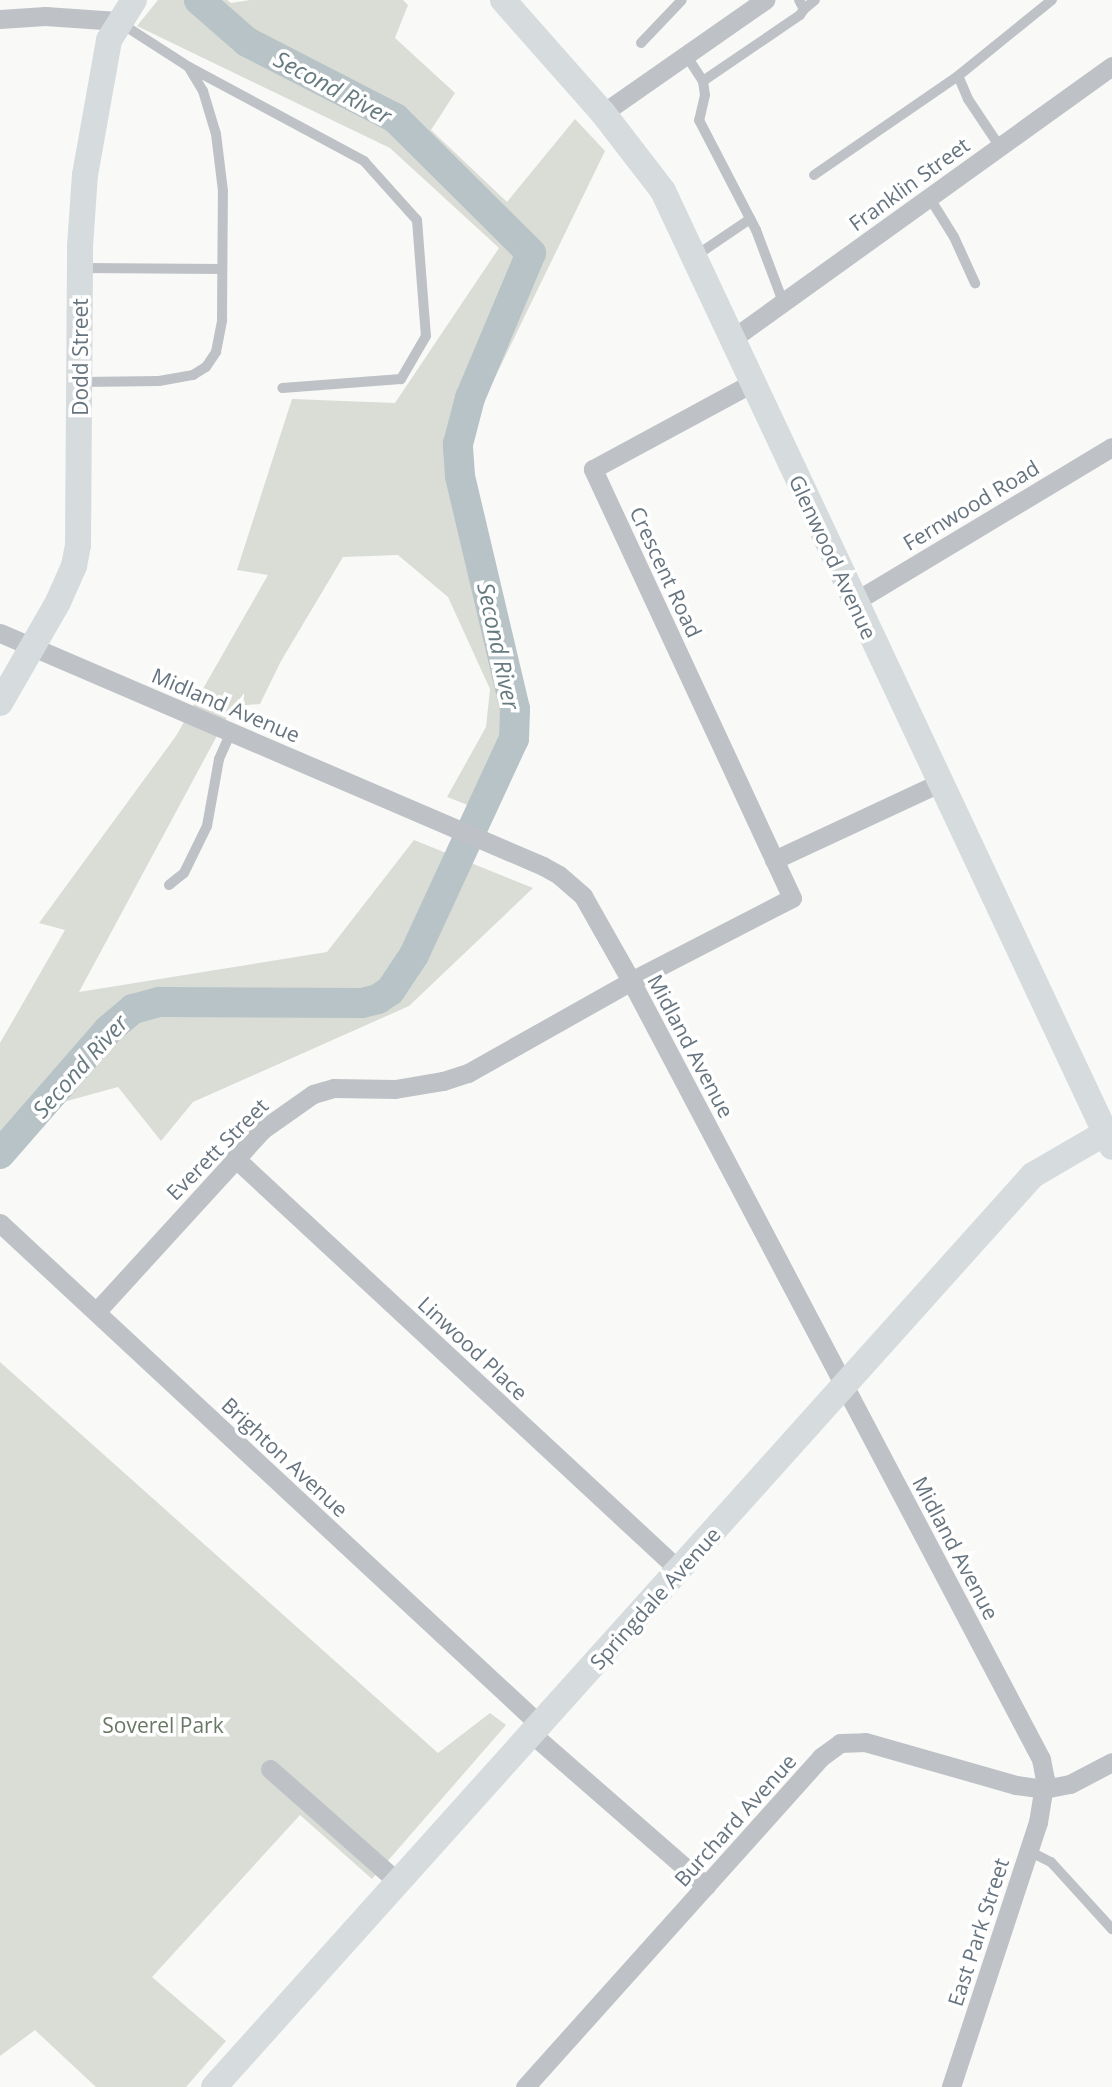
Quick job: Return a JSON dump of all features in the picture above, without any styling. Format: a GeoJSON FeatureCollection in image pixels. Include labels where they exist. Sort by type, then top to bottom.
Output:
{"type":"FeatureCollection","features":[{"type":"Feature","properties":{"kind":"street","name":"Glenwood Avenue"},"geometry":{"type":"LineString","coordinates":[[503,0],[603,113],[663,191],[939,783],[1109,1136]]}},
{"type":"Feature","properties":{"kind":"street"},"geometry":{"type":"LineString","coordinates":[[603,113],[765,0]]}},
{"type":"Feature","properties":{"kind":"street"},"geometry":{"type":"LineString","coordinates":[[0,19],[41,8],[126,10]]}},
{"type":"Feature","properties":{"kind":"street","name":"Dodd Street"},"geometry":{"type":"LineString","coordinates":[[0,703],[34,647],[66,585],[78,545],[80,268],[85,175],[106,53],[126,10]]}},
{"type":"Feature","properties":{"kind":"street","name":"Franklin Street"},"geometry":{"type":"LineString","coordinates":[[732,338],[1112,66]]}},
{"type":"Feature","properties":{"kind":"street","name":"Crescent Road"},"geometry":{"type":"LineString","coordinates":[[752,383],[593,468],[774,860]]}},
{"type":"Feature","properties":{"kind":"street","name":"Fernwood Road"},"geometry":{"type":"LineString","coordinates":[[854,602],[1112,447]]}},
{"type":"Feature","properties":{"kind":"street","name":"Midland Avenue"},"geometry":{"type":"LineString","coordinates":[[0,633],[551,870],[583,897],[631,981],[1037,1749],[1044,1769],[1044,1790]]}},
{"type":"Feature","properties":{"kind":"street"},"geometry":{"type":"LineString","coordinates":[[774,860],[939,783]]}},
{"type":"Feature","properties":{"kind":"street","name":"Everett Street"},"geometry":{"type":"LineString","coordinates":[[96,1312],[235,1158],[278,1117],[313,1094],[334,1088],[395,1089],[443,1082],[468,1073],[631,981],[792,898],[774,860]]}},
{"type":"Feature","properties":{"kind":"street","name":"Springdale Avenue"},"geometry":{"type":"LineString","coordinates":[[214,2087],[1033,1175],[1109,1136]]}},
{"type":"Feature","properties":{"kind":"street","name":"Linwood Place"},"geometry":{"type":"LineString","coordinates":[[235,1158],[680,1571]]}},
{"type":"Feature","properties":{"kind":"street","name":"Brighton Avenue"},"geometry":{"type":"LineString","coordinates":[[0,1223],[706,1886]]}},
{"type":"Feature","properties":{"kind":"street","name":"Burchard Avenue"},"geometry":{"type":"LineString","coordinates":[[525,2087],[821,1757],[840,1743],[864,1742],[1016,1785],[1044,1790]]}},
{"type":"Feature","properties":{"kind":"street"},"geometry":{"type":"LineString","coordinates":[[1044,1790],[1070,1784],[1112,1762]]}},
{"type":"Feature","properties":{"kind":"street"},"geometry":{"type":"LineString","coordinates":[[270,1769],[399,1883]]}},
{"type":"Feature","properties":{"kind":"street","name":"East Park Street"},"geometry":{"type":"LineString","coordinates":[[951,2087],[1029,1851],[1044,1790]]}},
{"type":"Feature","properties":{"kind":"lane"},"geometry":{"type":"LineString","coordinates":[[641,43],[682,0]]}},
{"type":"Feature","properties":{"kind":"lane"},"geometry":{"type":"LineString","coordinates":[[703,81],[800,15],[801,4],[815,0]]}},
{"type":"Feature","properties":{"kind":"lane"},"geometry":{"type":"LineString","coordinates":[[814,175],[958,76],[1052,0]]}},
{"type":"Feature","properties":{"kind":"lane"},"geometry":{"type":"LineString","coordinates":[[126,10],[189,67],[364,161],[417,220],[426,336],[401,379],[282,388]]}},
{"type":"Feature","properties":{"kind":"lane"},"geometry":{"type":"LineString","coordinates":[[686,55],[703,81],[705,95],[699,120],[750,219],[783,302]]}},
{"type":"Feature","properties":{"kind":"lane"},"geometry":{"type":"LineString","coordinates":[[80,382],[159,381],[193,376],[206,367],[216,352],[222,320],[223,191],[216,134],[203,91],[189,67]]}},
{"type":"Feature","properties":{"kind":"lane"},"geometry":{"type":"LineString","coordinates":[[958,76],[968,99],[1000,147]]}},
{"type":"Feature","properties":{"kind":"lane"},"geometry":{"type":"LineString","coordinates":[[929,197],[954,237],[975,283]]}},
{"type":"Feature","properties":{"kind":"lane"},"geometry":{"type":"LineString","coordinates":[[694,257],[750,219]]}},
{"type":"Feature","properties":{"kind":"lane"},"geometry":{"type":"LineString","coordinates":[[80,268],[222,269]]}},
{"type":"Feature","properties":{"kind":"lane"},"geometry":{"type":"LineString","coordinates":[[169,885],[184,873],[207,826],[219,759],[231,732]]}},
{"type":"Feature","properties":{"kind":"lane"},"geometry":{"type":"LineString","coordinates":[[1029,1851],[1051,1862],[1112,1929]]}},
{"type":"Feature","properties":{"kind":"green space"},"geometry":{"type":"Polygon","coordinates":[[[158,0],[227,0],[231,3],[250,0],[403,0],[408,5],[395,38],[455,93],[431,130],[507,202],[575,119],[605,151],[466,437],[520,713],[478,809],[447,797],[486,727],[490,689],[448,597],[398,555],[343,557],[281,661],[260,704],[233,706],[79,992],[327,952],[414,840],[533,888],[409,1006],[193,1102],[161,1141],[118,1087],[56,1104],[0,1167],[0,1043],[65,930],[39,923],[176,736],[268,575],[237,570],[292,399],[395,403],[499,248],[390,148],[137,26],[158,0]]]}},
{"type":"Feature","properties":{"kind":"green space","name":"Soverel Park"},"geometry":{"type":"Polygon","coordinates":[[[0,1362],[438,1753],[490,1713],[506,1725],[372,1879],[300,1815],[152,1977],[226,2041],[186,2087],[96,2087],[35,2030],[0,2056],[0,1362]]]}},
{"type":"Feature","properties":{"kind":"waterway","name":"Second River"},"geometry":{"type":"LineString","coordinates":[[0,1154],[108,1030],[133,1009],[160,1002],[362,1003],[378,999],[390,991],[414,955],[514,739],[515,709],[460,476],[458,444],[470,398],[531,253],[395,118],[247,42],[199,0]]}}]}
